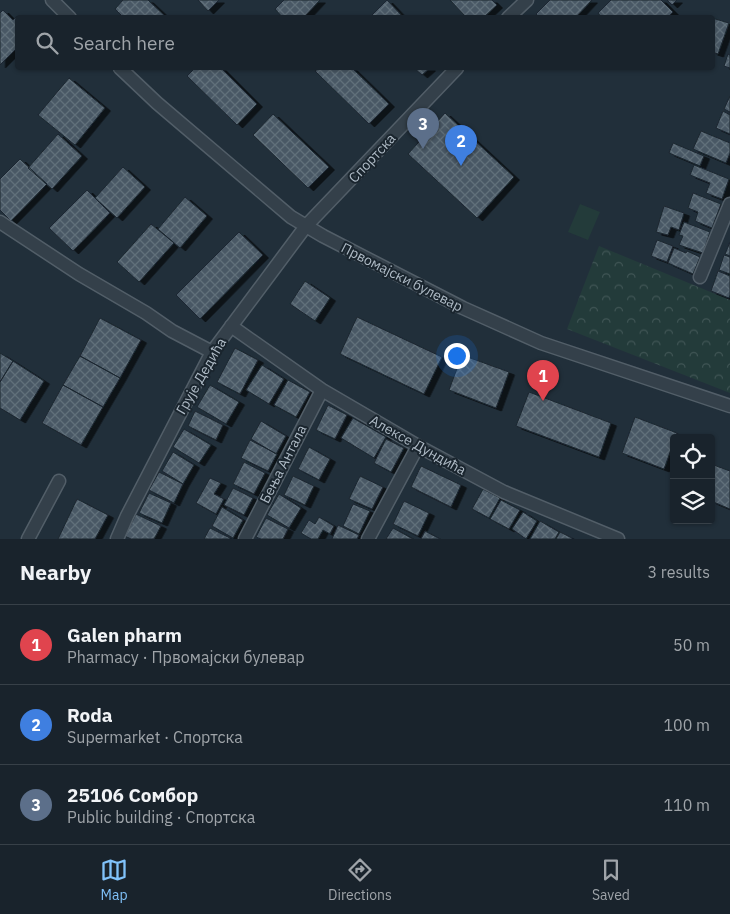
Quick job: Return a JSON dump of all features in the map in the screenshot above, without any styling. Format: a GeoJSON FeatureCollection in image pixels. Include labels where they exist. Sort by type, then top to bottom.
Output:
{"type":"FeatureCollection","features":[{"type":"Feature","properties":{"kind":"street"},"geometry":{"type":"LineString","coordinates":[[52,0],[67,15]]}},
{"type":"Feature","properties":{"kind":"street"},"geometry":{"type":"LineString","coordinates":[[511,15],[527,0]]}},
{"type":"Feature","properties":{"kind":"street","name":"Првомајски булевар"},"geometry":{"type":"LineString","coordinates":[[122,70],[156,103],[291,217],[306,226],[463,308],[541,343],[730,406]]}},
{"type":"Feature","properties":{"kind":"street","name":"Спортска"},"geometry":{"type":"LineString","coordinates":[[306,226],[455,70]]}},
{"type":"Feature","properties":{"kind":"street"},"geometry":{"type":"LineString","coordinates":[[700,277],[730,204]]}},
{"type":"Feature","properties":{"kind":"street"},"geometry":{"type":"LineString","coordinates":[[0,222],[79,274],[146,313],[172,331],[212,352]]}},
{"type":"Feature","properties":{"kind":"street","name":"Грује Дедића"},"geometry":{"type":"LineString","coordinates":[[117,539],[127,516],[212,352],[306,226]]}},
{"type":"Feature","properties":{"kind":"street","name":"Алексе Дундића"},"geometry":{"type":"LineString","coordinates":[[231,326],[322,390],[418,446],[504,492],[615,538]]}},
{"type":"Feature","properties":{"kind":"street","name":"Бења Антала"},"geometry":{"type":"LineString","coordinates":[[245,539],[322,390]]}},
{"type":"Feature","properties":{"kind":"street"},"geometry":{"type":"LineString","coordinates":[[368,539],[418,446]]}},
{"type":"Feature","properties":{"kind":"street"},"geometry":{"type":"LineString","coordinates":[[28,539],[59,481]]}},
{"type":"Feature","properties":{"kind":"green space"},"geometry":{"type":"Polygon","coordinates":[[[580,204],[600,212],[588,240],[568,232],[580,204]]]}},
{"type":"Feature","properties":{"kind":"green space"},"geometry":{"type":"Polygon","coordinates":[[[599,246],[730,300],[730,393],[567,329],[599,246]]]}},
{"type":"Feature","properties":{"kind":"building"},"geometry":{"type":"Polygon","coordinates":[[[123,0],[148,0],[164,15],[121,15],[115,9],[123,0]]]}},
{"type":"Feature","properties":{"kind":"building"},"geometry":{"type":"Polygon","coordinates":[[[198,0],[219,0],[208,11],[198,0]]]}},
{"type":"Feature","properties":{"kind":"building"},"geometry":{"type":"Polygon","coordinates":[[[284,0],[320,0],[306,15],[280,15],[275,9],[284,0]]]}},
{"type":"Feature","properties":{"kind":"building"},"geometry":{"type":"Polygon","coordinates":[[[387,0],[401,15],[372,15],[387,0]]]}},
{"type":"Feature","properties":{"kind":"building"},"geometry":{"type":"Polygon","coordinates":[[[450,0],[492,0],[497,5],[486,15],[464,15],[450,0]]]}},
{"type":"Feature","properties":{"kind":"building"},"geometry":{"type":"Polygon","coordinates":[[[550,0],[592,0],[578,15],[536,14],[550,0]]]}},
{"type":"Feature","properties":{"kind":"building"},"geometry":{"type":"Polygon","coordinates":[[[611,0],[661,0],[673,12],[670,15],[600,15],[598,13],[611,0]]]}},
{"type":"Feature","properties":{"kind":"building"},"geometry":{"type":"Polygon","coordinates":[[[667,0],[677,0],[672,5],[667,0]]]}},
{"type":"Feature","properties":{"kind":"building"},"geometry":{"type":"Polygon","coordinates":[[[3,10],[13,20],[15,18],[15,50],[0,65],[0,13],[3,10]]]}},
{"type":"Feature","properties":{"kind":"building"},"geometry":{"type":"Polygon","coordinates":[[[715,19],[729,23],[718,54],[715,53],[715,19]]]}},
{"type":"Feature","properties":{"kind":"building"},"geometry":{"type":"Polygon","coordinates":[[[728,54],[730,55],[730,68],[724,66],[728,54]]]}},
{"type":"Feature","properties":{"kind":"building"},"geometry":{"type":"Polygon","coordinates":[[[193,70],[223,70],[257,104],[237,125],[187,76],[193,70]]]}},
{"type":"Feature","properties":{"kind":"building"},"geometry":{"type":"Polygon","coordinates":[[[354,70],[389,104],[369,124],[315,71],[354,70]]]}},
{"type":"Feature","properties":{"kind":"building"},"geometry":{"type":"Polygon","coordinates":[[[416,70],[428,70],[422,75],[416,70]]]}},
{"type":"Feature","properties":{"kind":"building"},"geometry":{"type":"Polygon","coordinates":[[[69,78],[105,108],[75,145],[38,115],[69,78]]]}},
{"type":"Feature","properties":{"kind":"building"},"geometry":{"type":"Polygon","coordinates":[[[730,96],[730,112],[724,109],[730,96]]]}},
{"type":"Feature","properties":{"kind":"building"},"geometry":{"type":"Polygon","coordinates":[[[723,111],[730,115],[730,134],[716,128],[723,111]]]}},
{"type":"Feature","properties":{"kind":"building"},"geometry":{"type":"Polygon","coordinates":[[[445,113],[514,177],[477,218],[408,154],[445,113]]]}},
{"type":"Feature","properties":{"kind":"building"},"geometry":{"type":"Polygon","coordinates":[[[273,114],[329,167],[308,188],[253,135],[273,114]]]}},
{"type":"Feature","properties":{"kind":"building"},"geometry":{"type":"Polygon","coordinates":[[[701,131],[730,143],[730,153],[726,163],[693,149],[701,131]]]}},
{"type":"Feature","properties":{"kind":"building"},"geometry":{"type":"Polygon","coordinates":[[[58,134],[82,156],[52,189],[28,168],[58,134]]]}},
{"type":"Feature","properties":{"kind":"building"},"geometry":{"type":"Polygon","coordinates":[[[673,143],[704,156],[700,166],[669,153],[673,143]]]}},
{"type":"Feature","properties":{"kind":"building"},"geometry":{"type":"Polygon","coordinates":[[[20,159],[47,184],[11,221],[0,210],[0,179],[20,159]]]}},
{"type":"Feature","properties":{"kind":"building"},"geometry":{"type":"Polygon","coordinates":[[[694,165],[729,179],[722,199],[706,193],[710,183],[690,175],[694,165]]]}},
{"type":"Feature","properties":{"kind":"building"},"geometry":{"type":"Polygon","coordinates":[[[123,167],[145,187],[117,218],[95,198],[123,167]]]}},
{"type":"Feature","properties":{"kind":"building"},"geometry":{"type":"Polygon","coordinates":[[[87,190],[110,213],[73,251],[49,228],[87,190]]]}},
{"type":"Feature","properties":{"kind":"building"},"geometry":{"type":"Polygon","coordinates":[[[693,193],[721,204],[712,228],[695,221],[698,212],[688,208],[693,193]]]}},
{"type":"Feature","properties":{"kind":"building"},"geometry":{"type":"Polygon","coordinates":[[[185,197],[207,216],[180,248],[158,229],[185,197]]]}},
{"type":"Feature","properties":{"kind":"building"},"geometry":{"type":"Polygon","coordinates":[[[664,206],[684,213],[679,230],[671,227],[668,235],[656,232],[664,206]]]}},
{"type":"Feature","properties":{"kind":"building"},"geometry":{"type":"Polygon","coordinates":[[[684,222],[710,232],[703,253],[679,245],[683,236],[679,235],[684,222]]]}},
{"type":"Feature","properties":{"kind":"building"},"geometry":{"type":"Polygon","coordinates":[[[151,224],[174,243],[139,282],[117,262],[151,224]]]}},
{"type":"Feature","properties":{"kind":"building"},"geometry":{"type":"Polygon","coordinates":[[[239,232],[263,255],[200,319],[176,295],[239,232]]]}},
{"type":"Feature","properties":{"kind":"building"},"geometry":{"type":"Polygon","coordinates":[[[657,240],[673,246],[667,262],[651,256],[657,240]]]}},
{"type":"Feature","properties":{"kind":"building"},"geometry":{"type":"Polygon","coordinates":[[[730,242],[730,256],[725,254],[730,242]]]}},
{"type":"Feature","properties":{"kind":"building"},"geometry":{"type":"Polygon","coordinates":[[[674,248],[700,257],[693,274],[668,263],[674,248]]]}},
{"type":"Feature","properties":{"kind":"building"},"geometry":{"type":"Polygon","coordinates":[[[724,255],[730,257],[730,274],[719,270],[724,255]]]}},
{"type":"Feature","properties":{"kind":"building"},"geometry":{"type":"Polygon","coordinates":[[[718,271],[730,276],[729,298],[711,291],[718,271]]]}},
{"type":"Feature","properties":{"kind":"building"},"geometry":{"type":"Polygon","coordinates":[[[305,281],[330,298],[315,321],[290,304],[305,281]]]}},
{"type":"Feature","properties":{"kind":"building"},"geometry":{"type":"Polygon","coordinates":[[[357,317],[442,357],[424,394],[340,354],[357,317]]]}},
{"type":"Feature","properties":{"kind":"building"},"geometry":{"type":"Polygon","coordinates":[[[100,318],[141,340],[120,378],[80,356],[100,318]]]}},
{"type":"Feature","properties":{"kind":"building"},"geometry":{"type":"Polygon","coordinates":[[[235,348],[258,360],[240,394],[217,382],[235,348]]]}},
{"type":"Feature","properties":{"kind":"building"},"geometry":{"type":"Polygon","coordinates":[[[0,353],[13,361],[0,382],[0,353]]]}},
{"type":"Feature","properties":{"kind":"building"},"geometry":{"type":"Polygon","coordinates":[[[462,355],[509,372],[496,408],[449,390],[462,355]]]}},
{"type":"Feature","properties":{"kind":"building"},"geometry":{"type":"Polygon","coordinates":[[[80,356],[120,378],[103,407],[63,385],[80,356]]]}},
{"type":"Feature","properties":{"kind":"building"},"geometry":{"type":"Polygon","coordinates":[[[13,361],[44,381],[20,420],[0,408],[0,382],[13,361]]]}},
{"type":"Feature","properties":{"kind":"building"},"geometry":{"type":"Polygon","coordinates":[[[262,365],[284,379],[269,404],[246,390],[262,365]]]}},
{"type":"Feature","properties":{"kind":"building"},"geometry":{"type":"Polygon","coordinates":[[[288,380],[310,392],[296,417],[274,405],[288,380]]]}},
{"type":"Feature","properties":{"kind":"building"},"geometry":{"type":"Polygon","coordinates":[[[63,385],[103,407],[81,445],[42,423],[63,385]]]}},
{"type":"Feature","properties":{"kind":"building"},"geometry":{"type":"Polygon","coordinates":[[[210,385],[239,402],[226,424],[197,407],[210,385]]]}},
{"type":"Feature","properties":{"kind":"building"},"geometry":{"type":"Polygon","coordinates":[[[529,392],[611,423],[599,457],[516,426],[529,392]]]}},
{"type":"Feature","properties":{"kind":"building"},"geometry":{"type":"Polygon","coordinates":[[[328,405],[347,415],[335,439],[316,430],[328,405]]]}},
{"type":"Feature","properties":{"kind":"building"},"geometry":{"type":"Polygon","coordinates":[[[195,411],[223,425],[216,440],[188,426],[195,411]]]}},
{"type":"Feature","properties":{"kind":"building"},"geometry":{"type":"Polygon","coordinates":[[[635,417],[677,433],[670,434],[670,452],[664,469],[622,453],[635,417]]]}},
{"type":"Feature","properties":{"kind":"building"},"geometry":{"type":"Polygon","coordinates":[[[353,418],[386,437],[374,458],[341,438],[353,418]]]}},
{"type":"Feature","properties":{"kind":"building"},"geometry":{"type":"Polygon","coordinates":[[[261,421],[286,436],[276,454],[251,439],[261,421]]]}},
{"type":"Feature","properties":{"kind":"building"},"geometry":{"type":"Polygon","coordinates":[[[184,429],[211,445],[199,463],[173,447],[184,429]]]}},
{"type":"Feature","properties":{"kind":"building"},"geometry":{"type":"Polygon","coordinates":[[[386,439],[404,448],[391,472],[374,463],[386,439]]]}},
{"type":"Feature","properties":{"kind":"building"},"geometry":{"type":"Polygon","coordinates":[[[250,440],[277,454],[268,471],[241,458],[250,440]]]}},
{"type":"Feature","properties":{"kind":"building"},"geometry":{"type":"Polygon","coordinates":[[[309,447],[330,459],[319,480],[298,469],[309,447]]]}},
{"type":"Feature","properties":{"kind":"building"},"geometry":{"type":"Polygon","coordinates":[[[173,452],[194,465],[183,484],[162,471],[173,452]]]}},
{"type":"Feature","properties":{"kind":"building"},"geometry":{"type":"Polygon","coordinates":[[[244,462],[265,473],[254,494],[233,484],[244,462]]]}},
{"type":"Feature","properties":{"kind":"building"},"geometry":{"type":"Polygon","coordinates":[[[715,465],[730,471],[730,509],[715,503],[715,465]]]}},
{"type":"Feature","properties":{"kind":"building"},"geometry":{"type":"Polygon","coordinates":[[[421,466],[461,485],[451,507],[411,487],[421,466]]]}},
{"type":"Feature","properties":{"kind":"building"},"geometry":{"type":"Polygon","coordinates":[[[159,472],[183,484],[174,503],[149,490],[159,472]]]}},
{"type":"Feature","properties":{"kind":"building"},"geometry":{"type":"Polygon","coordinates":[[[293,476],[314,486],[305,505],[284,495],[293,476]]]}},
{"type":"Feature","properties":{"kind":"building"},"geometry":{"type":"Polygon","coordinates":[[[360,476],[383,487],[372,509],[349,499],[360,476]]]}},
{"type":"Feature","properties":{"kind":"building"},"geometry":{"type":"Polygon","coordinates":[[[210,478],[221,483],[214,494],[224,499],[216,514],[196,503],[210,478]]]}},
{"type":"Feature","properties":{"kind":"building"},"geometry":{"type":"Polygon","coordinates":[[[233,488],[253,498],[244,515],[224,505],[233,488]]]}},
{"type":"Feature","properties":{"kind":"building"},"geometry":{"type":"Polygon","coordinates":[[[483,489],[500,498],[489,518],[472,509],[483,489]]]}},
{"type":"Feature","properties":{"kind":"building"},"geometry":{"type":"Polygon","coordinates":[[[149,493],[171,503],[162,523],[139,513],[149,493]]]}},
{"type":"Feature","properties":{"kind":"building"},"geometry":{"type":"Polygon","coordinates":[[[279,494],[301,508],[289,528],[267,515],[279,494]]]}},
{"type":"Feature","properties":{"kind":"building"},"geometry":{"type":"Polygon","coordinates":[[[77,499],[108,515],[95,539],[58,539],[77,499]]]}},
{"type":"Feature","properties":{"kind":"building"},"geometry":{"type":"Polygon","coordinates":[[[501,500],[520,510],[509,529],[490,519],[501,500]]]}},
{"type":"Feature","properties":{"kind":"building"},"geometry":{"type":"Polygon","coordinates":[[[404,501],[429,513],[418,536],[393,524],[404,501]]]}},
{"type":"Feature","properties":{"kind":"building"},"geometry":{"type":"Polygon","coordinates":[[[353,504],[370,511],[359,534],[343,526],[353,504]]]}},
{"type":"Feature","properties":{"kind":"building"},"geometry":{"type":"Polygon","coordinates":[[[222,507],[243,520],[233,538],[212,526],[222,507]]]}},
{"type":"Feature","properties":{"kind":"building"},"geometry":{"type":"Polygon","coordinates":[[[523,512],[537,521],[526,539],[512,529],[523,512]]]}},
{"type":"Feature","properties":{"kind":"building"},"geometry":{"type":"Polygon","coordinates":[[[136,514],[161,526],[154,539],[131,539],[125,536],[136,514]]]}},
{"type":"Feature","properties":{"kind":"building"},"geometry":{"type":"Polygon","coordinates":[[[319,517],[334,526],[330,534],[323,530],[318,539],[311,539],[301,533],[309,520],[315,524],[319,517]]]}},
{"type":"Feature","properties":{"kind":"building"},"geometry":{"type":"Polygon","coordinates":[[[266,518],[288,529],[283,539],[261,539],[256,537],[266,518]]]}},
{"type":"Feature","properties":{"kind":"building"},"geometry":{"type":"Polygon","coordinates":[[[540,521],[559,532],[555,539],[530,539],[540,521]]]}},
{"type":"Feature","properties":{"kind":"building"},"geometry":{"type":"Polygon","coordinates":[[[338,525],[359,535],[357,539],[332,539],[338,525]]]}},
{"type":"Feature","properties":{"kind":"building"},"geometry":{"type":"Polygon","coordinates":[[[210,528],[230,538],[230,539],[204,539],[210,528]]]}},
{"type":"Feature","properties":{"kind":"building"},"geometry":{"type":"Polygon","coordinates":[[[393,528],[413,539],[386,539],[393,528]]]}},
{"type":"Feature","properties":{"kind":"building"},"geometry":{"type":"Polygon","coordinates":[[[425,531],[440,539],[421,539],[425,531]]]}},
{"type":"Feature","properties":{"kind":"building"},"geometry":{"type":"Polygon","coordinates":[[[560,532],[572,538],[572,539],[556,539],[560,532]]]}},
{"type":"Feature","properties":{"kind":"place","name":"25106 Сомбор"},"geometry":{"type":"Point","coordinates":[423,149]}},
{"type":"Feature","properties":{"kind":"place","name":"Roda"},"geometry":{"type":"Point","coordinates":[461,166]}},
{"type":"Feature","properties":{"kind":"place","name":"Galen pharm"},"geometry":{"type":"Point","coordinates":[543,401]}}]}
